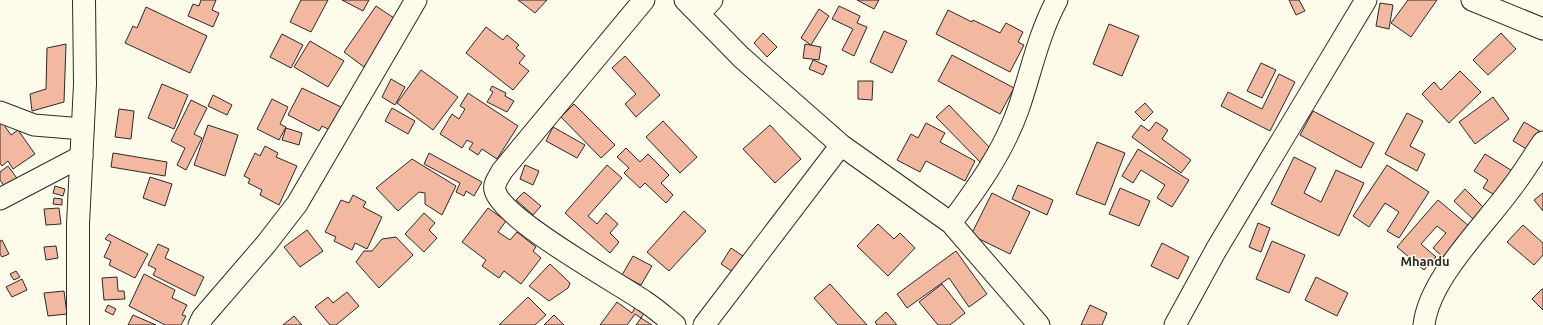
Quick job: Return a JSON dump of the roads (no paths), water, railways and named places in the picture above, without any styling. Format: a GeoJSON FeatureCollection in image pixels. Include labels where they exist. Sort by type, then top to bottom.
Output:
{"type":"FeatureCollection","features":[{"type":"Feature","properties":{"kind":"street"},"geometry":{"type":"LineString","coordinates":[[78,325],[78,224],[85,84],[84,0]]}},
{"type":"Feature","properties":{"kind":"street"},"geometry":{"type":"LineString","coordinates":[[199,325],[203,317],[266,244],[297,204],[416,0]]}},
{"type":"Feature","properties":{"kind":"street"},"geometry":{"type":"LineString","coordinates":[[644,0],[502,171],[495,182],[494,190],[506,208],[529,228],[644,301],[675,325]]}},
{"type":"Feature","properties":{"kind":"street"},"geometry":{"type":"LineString","coordinates":[[951,223],[982,181],[1001,147],[1018,111],[1037,47],[1057,0]]}},
{"type":"Feature","properties":{"kind":"street"},"geometry":{"type":"LineString","coordinates":[[1175,325],[1216,250],[1366,0]]}},
{"type":"Feature","properties":{"kind":"street"},"geometry":{"type":"LineString","coordinates":[[1472,0],[1543,29]]}},
{"type":"Feature","properties":{"kind":"street"},"geometry":{"type":"LineString","coordinates":[[699,5],[741,57],[841,145],[951,223],[1039,325]]}},
{"type":"Feature","properties":{"kind":"street"},"geometry":{"type":"LineString","coordinates":[[0,112],[34,126],[83,129]]}},
{"type":"Feature","properties":{"kind":"street"},"geometry":{"type":"LineString","coordinates":[[1424,325],[1425,314],[1438,287],[1458,256],[1510,190],[1543,142]]}},
{"type":"Feature","properties":{"kind":"street"},"geometry":{"type":"LineString","coordinates":[[704,325],[841,145]]}},
{"type":"Feature","properties":{"kind":"street"},"geometry":{"type":"LineString","coordinates":[[0,199],[82,156]]}},
{"type":"Feature","properties":{"kind":"district","name":"Mhandu"},"geometry":{"type":"Point","coordinates":[1425,261]}}]}
